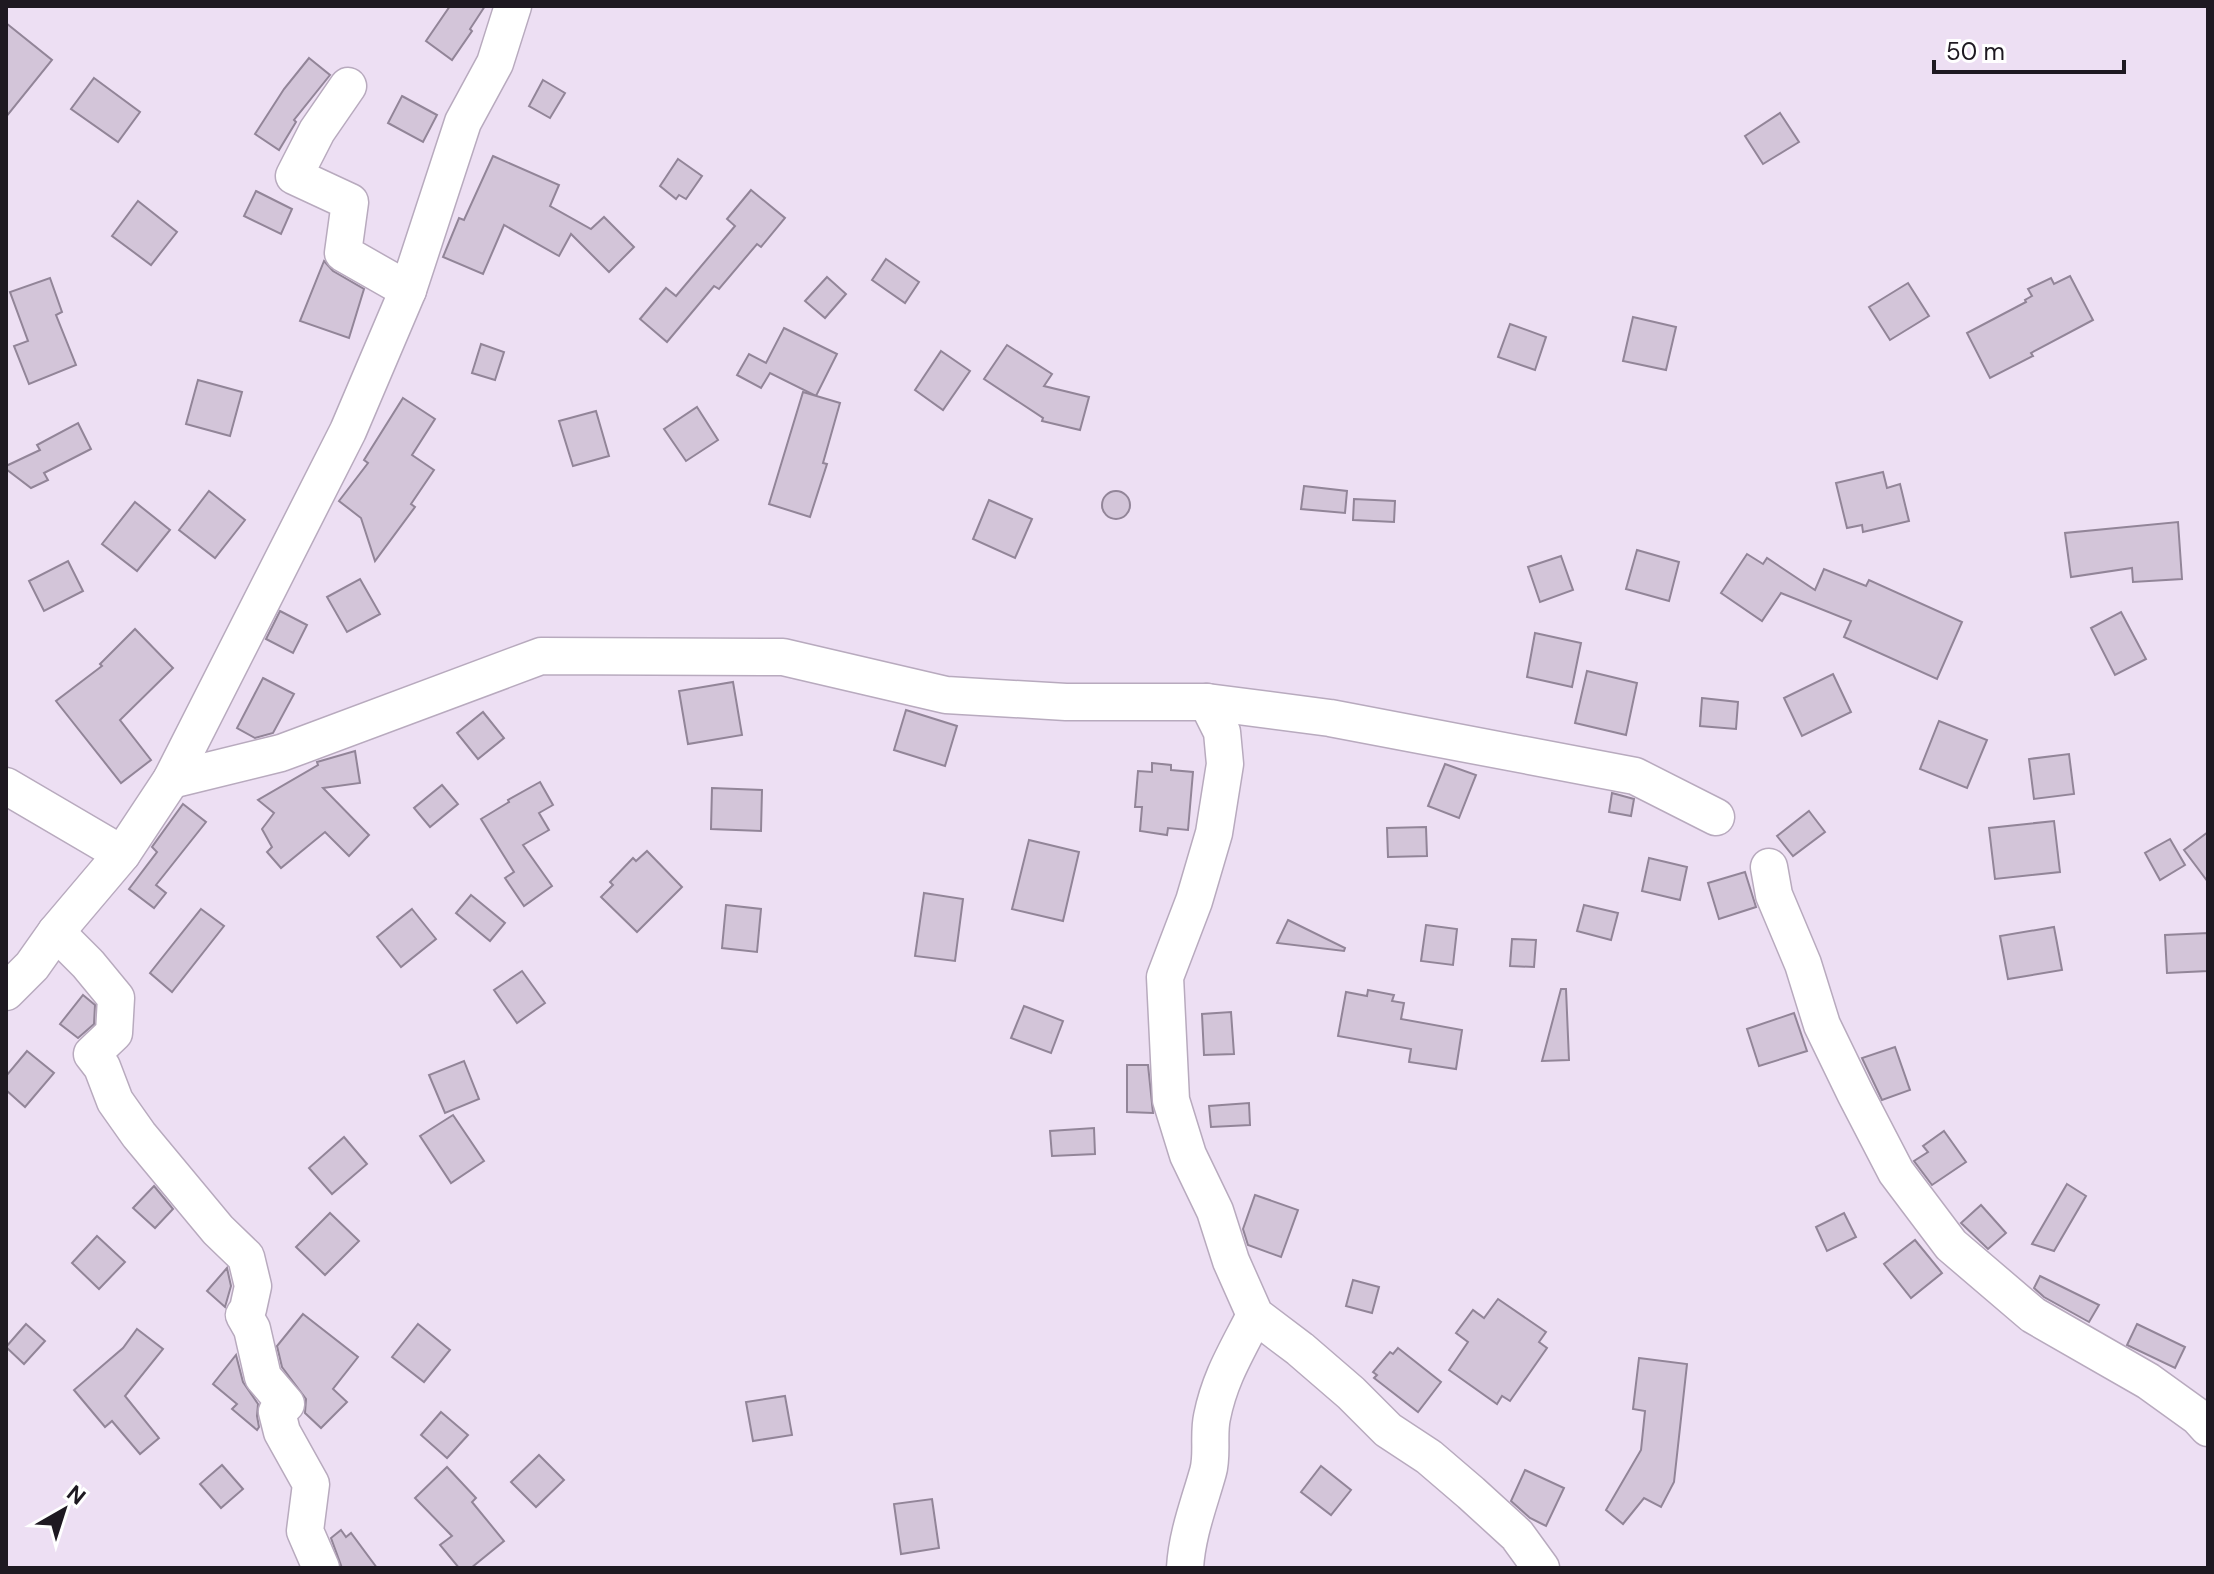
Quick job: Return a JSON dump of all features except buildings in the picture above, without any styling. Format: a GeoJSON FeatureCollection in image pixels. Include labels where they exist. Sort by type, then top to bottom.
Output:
{"type":"FeatureCollection","features":[{"type":"Feature","properties":{"kind":"street"},"geometry":{"type":"LineString","coordinates":[[6,992],[32,966],[56,932],[122,854],[171,780],[348,431],[408,290],[463,122],[495,63],[513,6]]}},
{"type":"Feature","properties":{"kind":"street"},"geometry":{"type":"LineString","coordinates":[[348,86],[317,131],[294,176],[350,202],[343,253],[408,290]]}},
{"type":"Feature","properties":{"kind":"street"},"geometry":{"type":"LineString","coordinates":[[171,780],[281,753],[541,656],[783,657],[946,695],[1066,702],[1207,702],[1330,718],[1635,776],[1716,817]]}},
{"type":"Feature","properties":{"kind":"street"},"geometry":{"type":"LineString","coordinates":[[1207,702],[1222,732],[1225,764],[1214,833],[1194,901],[1165,977],[1171,1100],[1188,1155],[1215,1211],[1231,1261],[1255,1315],[1351,1393],[1388,1430],[1429,1457],[1494,1514],[1517,1535],[1541,1568]]}},
{"type":"Feature","properties":{"kind":"street"},"geometry":{"type":"LineString","coordinates":[[6,786],[122,854]]}},
{"type":"Feature","properties":{"kind":"street"},"geometry":{"type":"LineString","coordinates":[[1769,867],[1774,895],[1803,964],[1822,1025],[1896,1172],[1951,1245],[2033,1315],[2148,1381],[2198,1417],[2208,1428]]}},
{"type":"Feature","properties":{"kind":"street"},"geometry":{"type":"LineString","coordinates":[[56,932],[116,998],[114,1033],[92,1054],[102,1067],[115,1101],[210,1221],[246,1257],[253,1286],[244,1315],[252,1329],[263,1377],[286,1404],[277,1412],[282,1432],[311,1484],[305,1531],[321,1568]]}},
{"type":"Feature","properties":{"kind":"street"},"geometry":{"type":"LineString","coordinates":[[1185,1568],[1195,1511],[1209,1468],[1211,1421],[1218,1389],[1227,1365],[1255,1315]]}}]}
